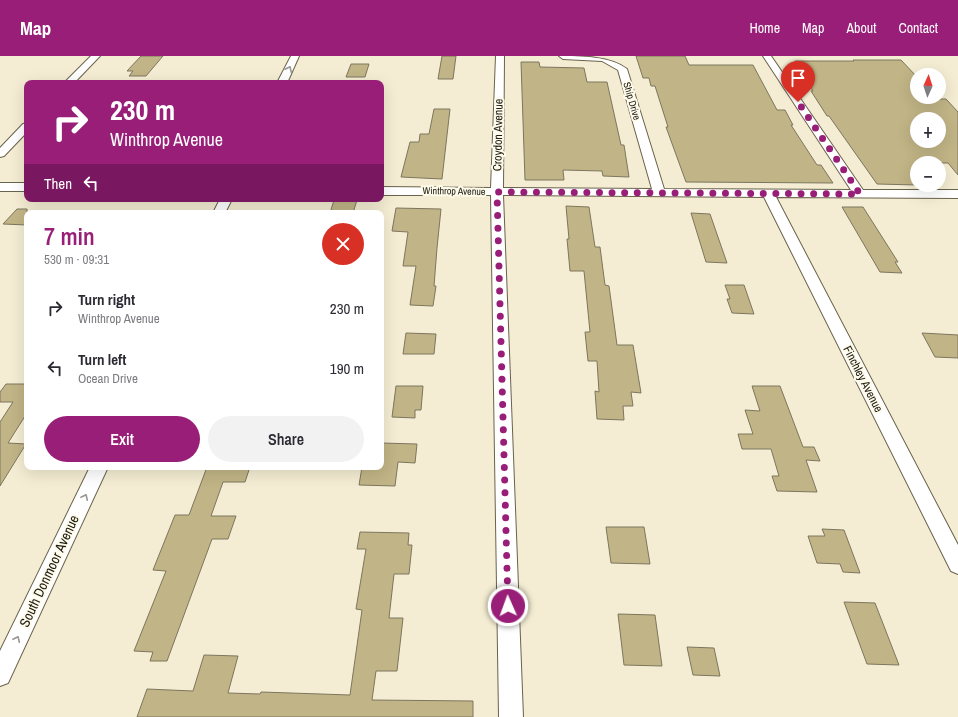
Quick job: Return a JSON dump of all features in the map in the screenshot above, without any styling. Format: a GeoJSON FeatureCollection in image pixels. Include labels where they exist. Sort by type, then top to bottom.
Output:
{"type":"FeatureCollection","features":[{"type":"Feature","properties":{"kind":"street"},"geometry":{"type":"LineString","coordinates":[[72,80],[96,56]]}},
{"type":"Feature","properties":{"kind":"street"},"geometry":{"type":"LineString","coordinates":[[283,80],[295,56]]}},
{"type":"Feature","properties":{"kind":"street","name":"Croydon Avenue"},"geometry":{"type":"LineString","coordinates":[[500,56],[497,192],[512,717]]}},
{"type":"Feature","properties":{"kind":"street","name":"Ship Drive"},"geometry":{"type":"LineString","coordinates":[[563,56],[604,57],[618,62],[622,69],[659,193]]}},
{"type":"Feature","properties":{"kind":"street"},"geometry":{"type":"LineString","coordinates":[[768,56],[860,194]]}},
{"type":"Feature","properties":{"kind":"street"},"geometry":{"type":"LineString","coordinates":[[0,154],[24,129]]}},
{"type":"Feature","properties":{"kind":"street"},"geometry":{"type":"LineString","coordinates":[[0,187],[24,187]]}},
{"type":"Feature","properties":{"kind":"street","name":"Winthrop Avenue"},"geometry":{"type":"LineString","coordinates":[[384,191],[958,194]]}},
{"type":"Feature","properties":{"kind":"street","name":"Finchley Avenue"},"geometry":{"type":"LineString","coordinates":[[768,193],[958,565]]}},
{"type":"Feature","properties":{"kind":"street","name":"South Donmoor Avenue"},"geometry":{"type":"LineString","coordinates":[[0,675],[98,470]]}},
{"type":"Feature","properties":{"kind":"building"},"geometry":{"type":"Polygon","coordinates":[[[141,56],[163,56],[146,76],[129,76],[133,71],[127,71],[141,56]]]}},
{"type":"Feature","properties":{"kind":"building"},"geometry":{"type":"Polygon","coordinates":[[[442,56],[456,56],[453,79],[438,79],[442,56]]]}},
{"type":"Feature","properties":{"kind":"building"},"geometry":{"type":"Polygon","coordinates":[[[636,56],[685,56],[689,65],[753,65],[777,110],[785,110],[793,125],[791,125],[817,165],[821,165],[833,183],[686,182],[666,127],[668,127],[655,86],[651,86],[649,78],[643,78],[636,56]]]}},
{"type":"Feature","properties":{"kind":"building"},"geometry":{"type":"Polygon","coordinates":[[[901,60],[910,70],[910,104],[946,104],[946,99],[958,112],[958,175],[948,163],[946,163],[946,156],[910,156],[910,185],[877,184],[829,116],[827,116],[811,91],[813,91],[809,85],[813,85],[795,61],[901,60]]]}},
{"type":"Feature","properties":{"kind":"building"},"geometry":{"type":"Polygon","coordinates":[[[521,62],[539,62],[540,67],[584,68],[587,82],[607,82],[621,145],[624,145],[629,177],[603,176],[602,171],[563,170],[564,180],[525,180],[521,62]]]}},
{"type":"Feature","properties":{"kind":"building"},"geometry":{"type":"Polygon","coordinates":[[[351,64],[369,64],[365,77],[346,77],[351,64]]]}},
{"type":"Feature","properties":{"kind":"building"},"geometry":{"type":"Polygon","coordinates":[[[434,109],[450,109],[442,179],[401,177],[410,142],[419,142],[420,134],[429,134],[434,109]]]}},
{"type":"Feature","properties":{"kind":"building"},"geometry":{"type":"Polygon","coordinates":[[[333,202],[356,202],[354,210],[331,210],[333,202]]]}},
{"type":"Feature","properties":{"kind":"building"},"geometry":{"type":"Polygon","coordinates":[[[566,206],[589,207],[595,247],[600,247],[605,285],[609,286],[617,345],[633,345],[641,393],[631,392],[633,406],[623,406],[624,420],[597,419],[595,391],[599,392],[597,361],[588,361],[585,332],[590,332],[584,271],[570,271],[566,206]]]}},
{"type":"Feature","properties":{"kind":"building"},"geometry":{"type":"Polygon","coordinates":[[[842,207],[863,207],[898,262],[895,262],[902,273],[880,272],[842,207]]]}},
{"type":"Feature","properties":{"kind":"building"},"geometry":{"type":"Polygon","coordinates":[[[396,208],[441,209],[434,286],[436,286],[433,306],[410,305],[416,266],[403,266],[408,232],[392,231],[396,208]]]}},
{"type":"Feature","properties":{"kind":"building"},"geometry":{"type":"Polygon","coordinates":[[[17,209],[27,209],[24,210],[24,225],[3,224],[17,209]]]}},
{"type":"Feature","properties":{"kind":"building"},"geometry":{"type":"Polygon","coordinates":[[[691,213],[710,214],[727,263],[706,262],[691,213]]]}},
{"type":"Feature","properties":{"kind":"building"},"geometry":{"type":"Polygon","coordinates":[[[725,285],[744,285],[754,314],[732,313],[727,299],[730,299],[725,285]]]}},
{"type":"Feature","properties":{"kind":"building"},"geometry":{"type":"Polygon","coordinates":[[[406,333],[436,334],[434,354],[403,354],[406,333]]]}},
{"type":"Feature","properties":{"kind":"building"},"geometry":{"type":"Polygon","coordinates":[[[922,333],[958,335],[958,358],[935,357],[922,333]]]}},
{"type":"Feature","properties":{"kind":"building"},"geometry":{"type":"Polygon","coordinates":[[[6,384],[24,384],[24,418],[8,443],[24,444],[24,447],[0,486],[0,422],[13,402],[0,402],[0,392],[6,384]]]}},
{"type":"Feature","properties":{"kind":"building"},"geometry":{"type":"Polygon","coordinates":[[[396,386],[423,386],[421,410],[415,410],[415,418],[392,417],[396,386]]]}},
{"type":"Feature","properties":{"kind":"building"},"geometry":{"type":"Polygon","coordinates":[[[752,386],[780,386],[803,447],[814,447],[820,461],[806,460],[817,492],[777,491],[772,476],[779,476],[771,449],[742,449],[738,434],[753,434],[745,410],[760,411],[752,386]]]}},
{"type":"Feature","properties":{"kind":"building"},"geometry":{"type":"Polygon","coordinates":[[[384,443],[417,444],[415,463],[398,462],[395,486],[359,485],[362,470],[384,470],[384,443]]]}},
{"type":"Feature","properties":{"kind":"building"},"geometry":{"type":"Polygon","coordinates":[[[206,470],[249,470],[245,482],[223,482],[211,516],[236,516],[228,539],[212,539],[167,661],[150,661],[153,652],[134,651],[166,571],[153,570],[175,515],[189,515],[206,470]]]}},
{"type":"Feature","properties":{"kind":"building"},"geometry":{"type":"Polygon","coordinates":[[[606,527],[644,527],[650,564],[611,563],[606,527]]]}},
{"type":"Feature","properties":{"kind":"building"},"geometry":{"type":"Polygon","coordinates":[[[822,529],[844,530],[860,573],[843,572],[840,564],[817,563],[808,536],[825,536],[822,529]]]}},
{"type":"Feature","properties":{"kind":"building"},"geometry":{"type":"Polygon","coordinates":[[[360,532],[409,533],[408,545],[412,545],[409,574],[394,574],[389,618],[403,618],[397,671],[376,671],[372,700],[473,701],[473,717],[137,717],[147,689],[193,691],[204,655],[238,656],[228,693],[260,694],[261,692],[350,695],[362,610],[356,609],[366,549],[357,549],[360,532]]]}},
{"type":"Feature","properties":{"kind":"building"},"geometry":{"type":"Polygon","coordinates":[[[844,602],[875,603],[899,665],[867,664],[844,602]]]}},
{"type":"Feature","properties":{"kind":"building"},"geometry":{"type":"Polygon","coordinates":[[[618,614],[655,615],[662,666],[624,665],[618,614]]]}},
{"type":"Feature","properties":{"kind":"building"},"geometry":{"type":"Polygon","coordinates":[[[687,647],[714,648],[720,676],[693,675],[687,647]]]}},
{"type":"Feature","properties":{"kind":"route"},"geometry":{"type":"LineString","coordinates":[[508,606],[497,192],[860,194],[798,102]]}}]}
